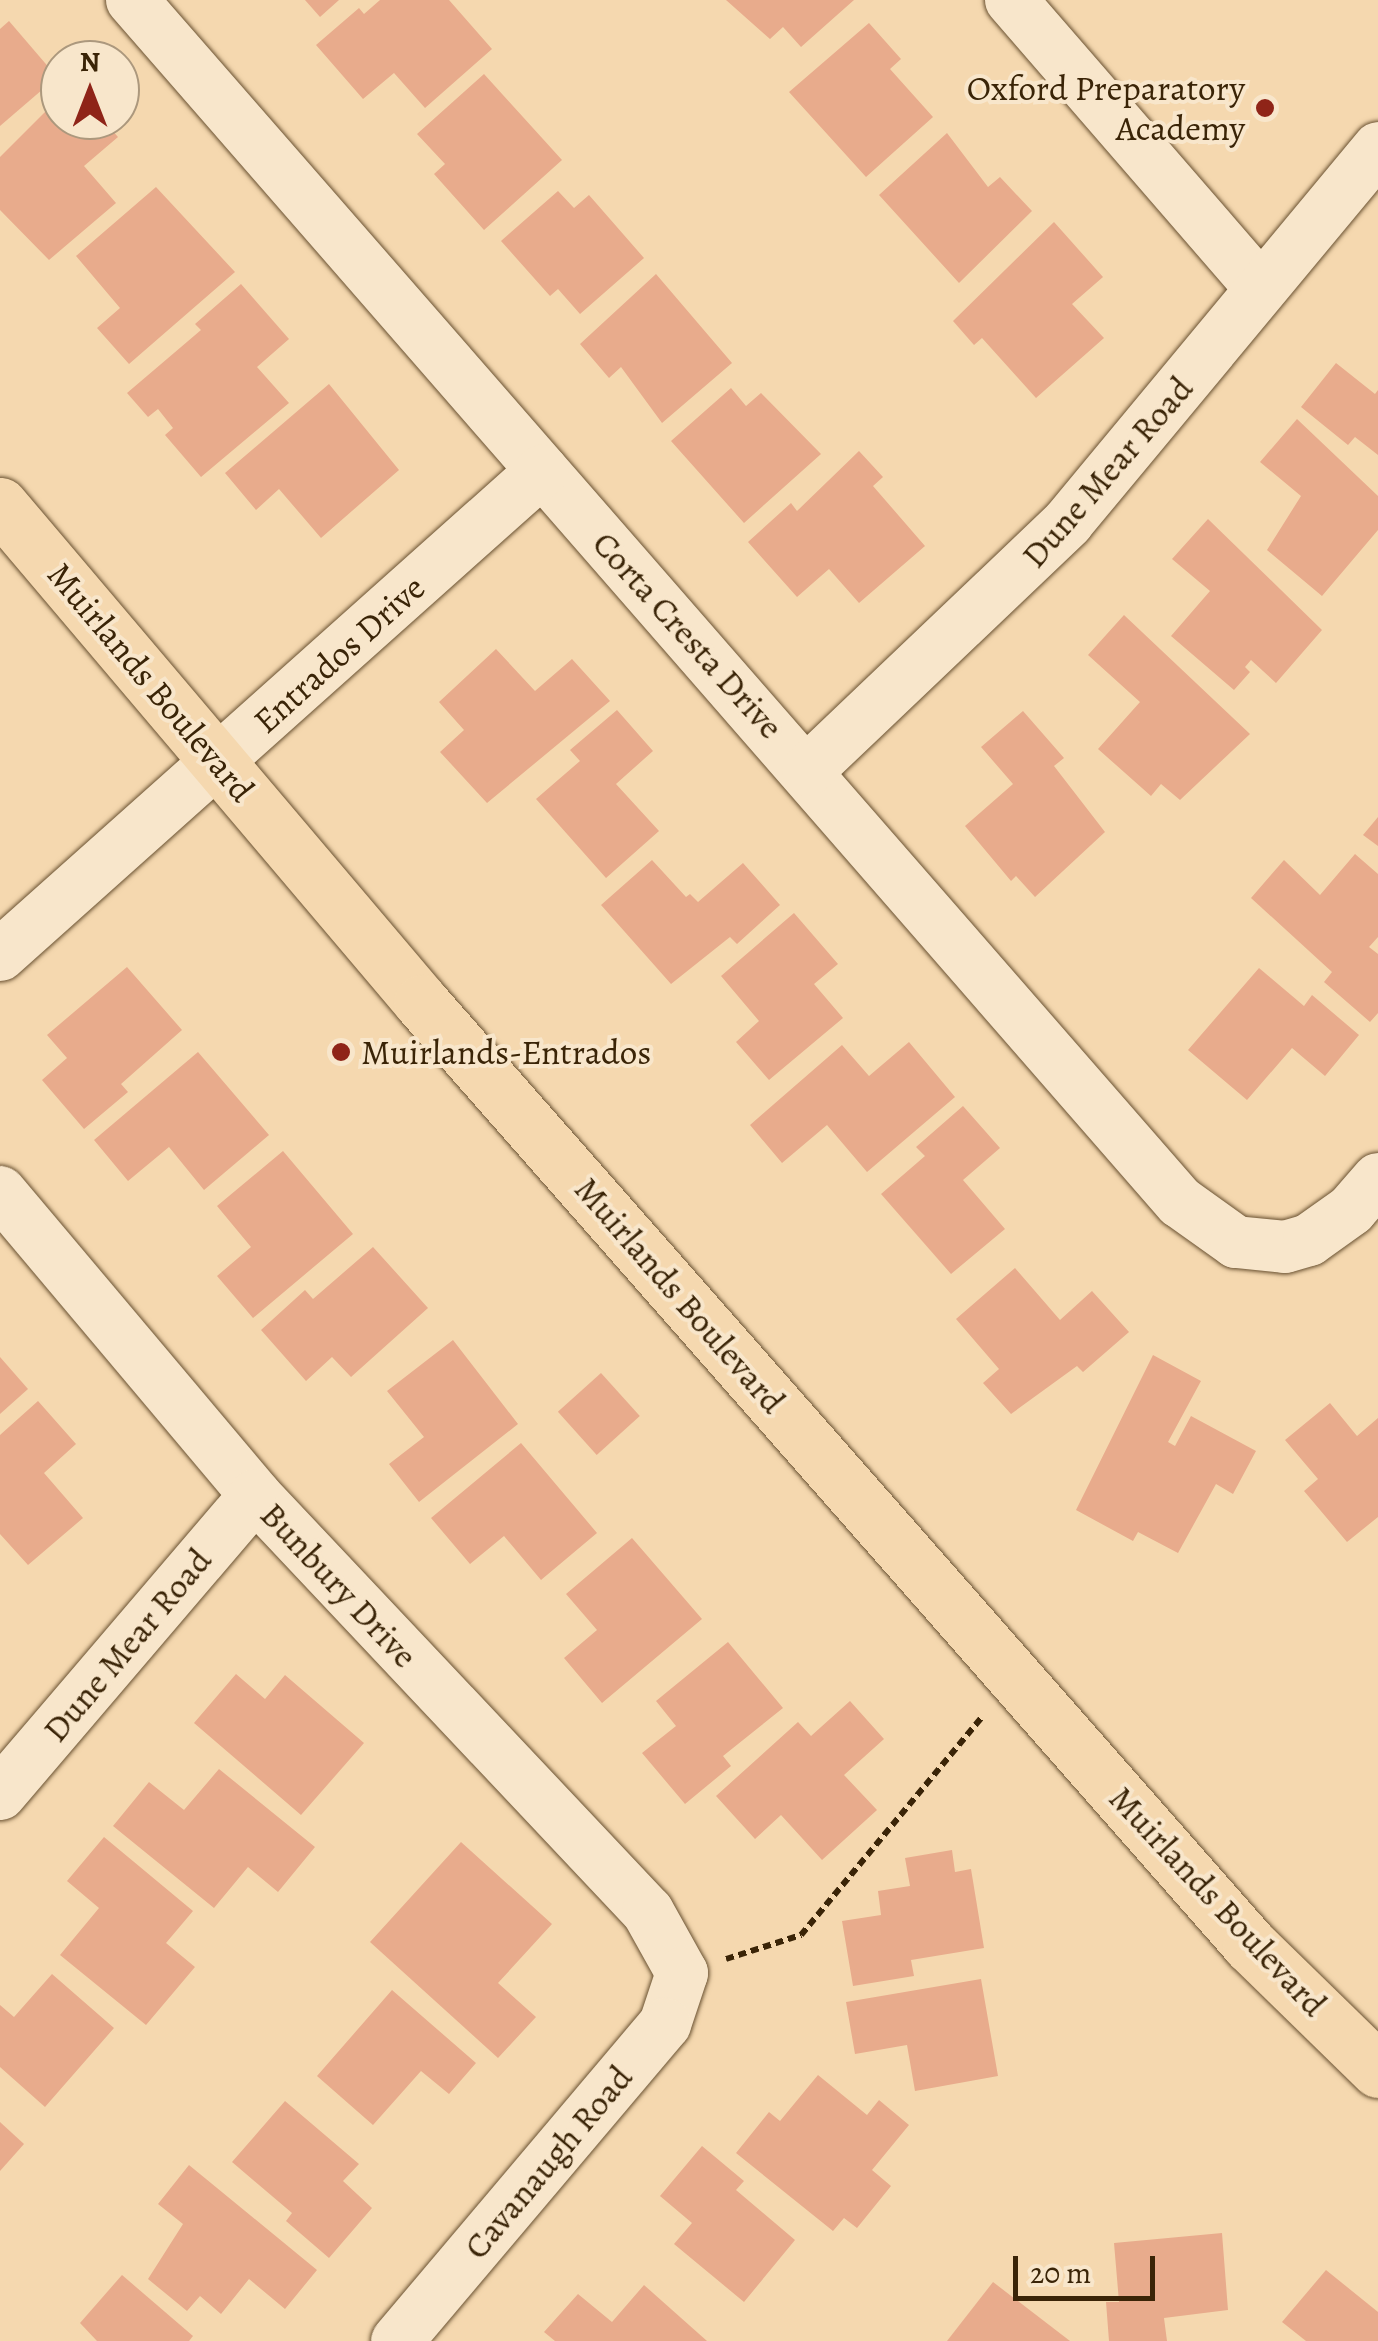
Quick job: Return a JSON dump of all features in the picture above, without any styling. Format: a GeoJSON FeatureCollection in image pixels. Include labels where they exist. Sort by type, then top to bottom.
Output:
{"type":"FeatureCollection","features":[{"type":"Feature","properties":{"kind":"main road","name":"Muirlands Boulevard"},"geometry":{"type":"LineString","coordinates":[[0,505],[421,1002],[1250,1945],[1378,2070]]}},
{"type":"Feature","properties":{"kind":"street","name":"Corta Cresta Drive"},"geometry":{"type":"LineString","coordinates":[[132,0],[808,770],[1180,1202],[1214,1230],[1259,1248],[1309,1240],[1352,1210],[1378,1178]]}},
{"type":"Feature","properties":{"kind":"street"},"geometry":{"type":"LineString","coordinates":[[1011,0],[1260,287]]}},
{"type":"Feature","properties":{"kind":"street","name":"Dune Mear Road"},"geometry":{"type":"LineString","coordinates":[[808,770],[1068,522],[1145,436],[1260,287],[1378,148]]}},
{"type":"Feature","properties":{"kind":"street","name":"Entrados Drive"},"geometry":{"type":"LineString","coordinates":[[0,955],[542,471]]}},
{"type":"Feature","properties":{"kind":"street","name":"Bunbury Drive"},"geometry":{"type":"LineString","coordinates":[[0,1192],[255,1495],[648,1912],[682,1973]]}},
{"type":"Feature","properties":{"kind":"street","name":"Dune Mear Road"},"geometry":{"type":"LineString","coordinates":[[0,1794],[255,1495]]}},
{"type":"Feature","properties":{"kind":"street","name":"Cavanaugh Road"},"geometry":{"type":"LineString","coordinates":[[397,2341],[665,2024],[682,1973]]}},
{"type":"Feature","properties":{"kind":"path"},"geometry":{"type":"LineString","coordinates":[[682,1973],[801,1936],[1016,1676]]}},
{"type":"Feature","properties":{"kind":"building"},"geometry":{"type":"Polygon","coordinates":[[[305,0],[339,0],[320,17],[305,0]]]}},
{"type":"Feature","properties":{"kind":"building"},"geometry":{"type":"Polygon","coordinates":[[[380,0],[449,0],[492,49],[425,108],[394,73],[363,99],[316,45],[359,8],[364,14],[380,0]]]}},
{"type":"Feature","properties":{"kind":"building"},"geometry":{"type":"Polygon","coordinates":[[[726,0],[854,0],[801,47],[783,27],[770,39],[726,0]]]}},
{"type":"Feature","properties":{"kind":"building"},"geometry":{"type":"Polygon","coordinates":[[[9,21],[40,57],[40,92],[0,126],[0,29],[9,21]]]}},
{"type":"Feature","properties":{"kind":"building"},"geometry":{"type":"Polygon","coordinates":[[[869,23],[901,59],[890,69],[933,117],[866,177],[789,92],[869,23]]]}},
{"type":"Feature","properties":{"kind":"building"},"geometry":{"type":"Polygon","coordinates":[[[484,74],[562,160],[484,230],[434,174],[445,164],[417,134],[484,74]]]}},
{"type":"Feature","properties":{"kind":"building"},"geometry":{"type":"Polygon","coordinates":[[[40,117],[40,140],[114,140],[84,166],[116,203],[49,260],[0,210],[0,157],[40,117]]]}},
{"type":"Feature","properties":{"kind":"building"},"geometry":{"type":"Polygon","coordinates":[[[947,133],[988,187],[1000,177],[1032,211],[959,283],[879,195],[947,133]]]}},
{"type":"Feature","properties":{"kind":"building"},"geometry":{"type":"Polygon","coordinates":[[[156,187],[235,272],[129,364],[97,328],[120,308],[76,256],[156,187]]]}},
{"type":"Feature","properties":{"kind":"building"},"geometry":{"type":"Polygon","coordinates":[[[558,191],[574,208],[589,195],[644,258],[580,314],[558,289],[550,296],[501,241],[558,191]]]}},
{"type":"Feature","properties":{"kind":"building"},"geometry":{"type":"Polygon","coordinates":[[[1054,222],[1103,277],[1072,304],[1104,338],[1036,398],[982,338],[974,345],[953,321],[1054,222]]]}},
{"type":"Feature","properties":{"kind":"building"},"geometry":{"type":"Polygon","coordinates":[[[656,274],[732,363],[662,423],[621,367],[609,378],[580,344],[656,274]]]}},
{"type":"Feature","properties":{"kind":"building"},"geometry":{"type":"Polygon","coordinates":[[[241,284],[289,339],[257,367],[289,403],[201,477],[165,435],[173,428],[158,409],[148,417],[127,393],[201,330],[195,324],[241,284]]]}},
{"type":"Feature","properties":{"kind":"building"},"geometry":{"type":"Polygon","coordinates":[[[1336,363],[1375,394],[1378,390],[1378,455],[1355,437],[1348,445],[1301,407],[1336,363]]]}},
{"type":"Feature","properties":{"kind":"building"},"geometry":{"type":"Polygon","coordinates":[[[329,384],[399,470],[321,538],[279,489],[256,510],[225,473],[329,384]]]}},
{"type":"Feature","properties":{"kind":"building"},"geometry":{"type":"Polygon","coordinates":[[[731,388],[746,406],[761,393],[821,454],[744,523],[671,441],[731,388]]]}},
{"type":"Feature","properties":{"kind":"building"},"geometry":{"type":"Polygon","coordinates":[[[1297,419],[1378,496],[1378,530],[1322,596],[1267,550],[1301,496],[1260,462],[1297,419]]]}},
{"type":"Feature","properties":{"kind":"building"},"geometry":{"type":"Polygon","coordinates":[[[859,451],[883,477],[873,486],[925,546],[859,603],[829,569],[797,597],[748,542],[791,503],[797,511],[859,451]]]}},
{"type":"Feature","properties":{"kind":"building"},"geometry":{"type":"Polygon","coordinates":[[[1208,519],[1322,630],[1276,683],[1251,660],[1245,667],[1250,672],[1234,690],[1171,636],[1210,591],[1172,559],[1208,519]]]}},
{"type":"Feature","properties":{"kind":"building"},"geometry":{"type":"Polygon","coordinates":[[[1124,615],[1250,734],[1180,800],[1161,784],[1151,796],[1098,749],[1140,702],[1088,655],[1124,615]]]}},
{"type":"Feature","properties":{"kind":"building"},"geometry":{"type":"Polygon","coordinates":[[[496,649],[535,691],[572,659],[610,701],[487,803],[440,752],[464,730],[439,702],[496,649]]]}},
{"type":"Feature","properties":{"kind":"building"},"geometry":{"type":"Polygon","coordinates":[[[617,710],[653,751],[616,784],[659,831],[606,878],[536,799],[580,761],[570,750],[617,710]]]}},
{"type":"Feature","properties":{"kind":"building"},"geometry":{"type":"Polygon","coordinates":[[[1023,711],[1064,758],[1054,766],[1105,832],[1035,897],[1016,876],[1011,881],[965,826],[1013,784],[981,747],[1023,711]]]}},
{"type":"Feature","properties":{"kind":"building"},"geometry":{"type":"Polygon","coordinates":[[[1378,817],[1378,846],[1363,835],[1378,817]]]}},
{"type":"Feature","properties":{"kind":"building"},"geometry":{"type":"Polygon","coordinates":[[[1355,854],[1378,874],[1378,937],[1369,947],[1378,954],[1378,1013],[1370,1022],[1324,982],[1332,972],[1251,898],[1284,860],[1320,895],[1355,854]]]}},
{"type":"Feature","properties":{"kind":"building"},"geometry":{"type":"Polygon","coordinates":[[[652,860],[686,897],[690,894],[698,902],[743,863],[780,905],[737,944],[730,937],[671,984],[601,905],[652,860]]]}},
{"type":"Feature","properties":{"kind":"building"},"geometry":{"type":"Polygon","coordinates":[[[794,913],[838,964],[814,984],[843,1018],[769,1080],[736,1042],[759,1021],[721,976],[794,913]]]}},
{"type":"Feature","properties":{"kind":"building"},"geometry":{"type":"Polygon","coordinates":[[[127,967],[182,1030],[121,1084],[128,1092],[84,1129],[42,1080],[67,1058],[47,1035],[127,967]]]}},
{"type":"Feature","properties":{"kind":"building"},"geometry":{"type":"Polygon","coordinates":[[[1259,968],[1304,1006],[1312,995],[1359,1035],[1325,1076],[1292,1048],[1247,1100],[1188,1050],[1259,968]]]}},
{"type":"Feature","properties":{"kind":"building"},"geometry":{"type":"Polygon","coordinates":[[[909,1042],[955,1097],[867,1172],[827,1125],[782,1163],[750,1125],[842,1045],[869,1076],[909,1042]]]}},
{"type":"Feature","properties":{"kind":"building"},"geometry":{"type":"Polygon","coordinates":[[[198,1052],[269,1135],[204,1190],[169,1147],[128,1181],[94,1140],[198,1052]]]}},
{"type":"Feature","properties":{"kind":"building"},"geometry":{"type":"Polygon","coordinates":[[[963,1106],[1000,1148],[963,1180],[1005,1229],[951,1274],[881,1194],[925,1156],[916,1147],[963,1106]]]}},
{"type":"Feature","properties":{"kind":"building"},"geometry":{"type":"Polygon","coordinates":[[[283,1151],[353,1234],[253,1318],[217,1276],[251,1247],[217,1206],[283,1151]]]}},
{"type":"Feature","properties":{"kind":"building"},"geometry":{"type":"Polygon","coordinates":[[[373,1247],[428,1308],[351,1377],[332,1357],[306,1381],[261,1330],[305,1290],[313,1299],[373,1247]]]}},
{"type":"Feature","properties":{"kind":"building"},"geometry":{"type":"Polygon","coordinates":[[[1015,1268],[1060,1320],[1092,1291],[1129,1332],[1083,1372],[1077,1366],[1011,1414],[983,1383],[999,1369],[956,1319],[1015,1268]]]}},
{"type":"Feature","properties":{"kind":"building"},"geometry":{"type":"Polygon","coordinates":[[[453,1340],[518,1424],[419,1502],[389,1464],[424,1437],[387,1391],[453,1340]]]}},
{"type":"Feature","properties":{"kind":"building"},"geometry":{"type":"Polygon","coordinates":[[[1153,1355],[1201,1381],[1168,1442],[1175,1446],[1191,1416],[1256,1451],[1233,1494],[1216,1484],[1178,1553],[1138,1532],[1133,1541],[1076,1510],[1153,1355]]]}},
{"type":"Feature","properties":{"kind":"building"},"geometry":{"type":"Polygon","coordinates":[[[0,1357],[28,1389],[0,1414],[0,1357]]]}},
{"type":"Feature","properties":{"kind":"building"},"geometry":{"type":"Polygon","coordinates":[[[601,1373],[640,1416],[597,1455],[558,1412],[601,1373]]]}},
{"type":"Feature","properties":{"kind":"building"},"geometry":{"type":"Polygon","coordinates":[[[38,1401],[76,1444],[44,1473],[83,1518],[28,1565],[0,1534],[0,1435],[38,1401]]]}},
{"type":"Feature","properties":{"kind":"building"},"geometry":{"type":"Polygon","coordinates":[[[1330,1403],[1357,1436],[1378,1418],[1378,1517],[1347,1542],[1304,1491],[1318,1479],[1285,1440],[1330,1403]]]}},
{"type":"Feature","properties":{"kind":"building"},"geometry":{"type":"Polygon","coordinates":[[[521,1443],[597,1533],[541,1580],[504,1536],[470,1564],[431,1518],[521,1443]]]}},
{"type":"Feature","properties":{"kind":"building"},"geometry":{"type":"Polygon","coordinates":[[[632,1538],[702,1619],[602,1703],[564,1658],[597,1630],[566,1594],[632,1538]]]}},
{"type":"Feature","properties":{"kind":"building"},"geometry":{"type":"Polygon","coordinates":[[[728,1642],[783,1708],[723,1756],[731,1766],[685,1804],[642,1753],[676,1726],[656,1701],[728,1642]]]}},
{"type":"Feature","properties":{"kind":"building"},"geometry":{"type":"Polygon","coordinates":[[[236,1674],[265,1699],[285,1675],[364,1743],[301,1815],[194,1723],[236,1674]]]}},
{"type":"Feature","properties":{"kind":"building"},"geometry":{"type":"Polygon","coordinates":[[[850,1701],[884,1739],[844,1775],[877,1810],[822,1860],[781,1815],[755,1839],[716,1796],[798,1722],[811,1736],[850,1701]]]}},
{"type":"Feature","properties":{"kind":"building"},"geometry":{"type":"Polygon","coordinates":[[[219,1769],[315,1847],[278,1892],[248,1867],[214,1908],[113,1826],[149,1782],[184,1810],[219,1769]]]}},
{"type":"Feature","properties":{"kind":"building"},"geometry":{"type":"Polygon","coordinates":[[[104,1837],[193,1911],[166,1943],[195,1967],[146,2025],[60,1955],[99,1908],[67,1881],[104,1837]]]}},
{"type":"Feature","properties":{"kind":"building"},"geometry":{"type":"Polygon","coordinates":[[[461,1842],[552,1924],[498,1983],[536,2017],[498,2058],[370,1942],[461,1842]]]}},
{"type":"Feature","properties":{"kind":"building"},"geometry":{"type":"Polygon","coordinates":[[[952,1850],[955,1872],[971,1869],[984,1948],[911,1960],[914,1976],[853,1986],[842,1921],[881,1915],[878,1891],[910,1886],[905,1858],[952,1850]]]}},
{"type":"Feature","properties":{"kind":"building"},"geometry":{"type":"Polygon","coordinates":[[[52,1974],[114,2028],[45,2107],[0,2067],[0,2005],[14,2017],[52,1974]]]}},
{"type":"Feature","properties":{"kind":"building"},"geometry":{"type":"Polygon","coordinates":[[[981,1979],[998,2076],[915,2091],[907,2045],[855,2054],[846,2002],[981,1979]]]}},
{"type":"Feature","properties":{"kind":"building"},"geometry":{"type":"Polygon","coordinates":[[[392,1990],[476,2063],[449,2094],[421,2071],[373,2125],[317,2076],[392,1990]]]}},
{"type":"Feature","properties":{"kind":"building"},"geometry":{"type":"Polygon","coordinates":[[[818,2075],[867,2115],[879,2100],[909,2125],[872,2170],[891,2186],[857,2228],[844,2218],[833,2231],[736,2153],[769,2112],[780,2121],[818,2075]]]}},
{"type":"Feature","properties":{"kind":"building"},"geometry":{"type":"Polygon","coordinates":[[[285,2101],[359,2164],[343,2181],[372,2208],[329,2258],[286,2221],[292,2213],[232,2162],[285,2101]]]}},
{"type":"Feature","properties":{"kind":"building"},"geometry":{"type":"Polygon","coordinates":[[[0,2122],[24,2144],[0,2171],[0,2122]]]}},
{"type":"Feature","properties":{"kind":"building"},"geometry":{"type":"Polygon","coordinates":[[[702,2146],[744,2181],[736,2190],[795,2240],[744,2302],[674,2244],[692,2223],[660,2196],[702,2146]]]}},
{"type":"Feature","properties":{"kind":"building"},"geometry":{"type":"Polygon","coordinates":[[[189,2165],[317,2270],[285,2309],[249,2279],[221,2314],[200,2296],[187,2311],[148,2279],[183,2224],[158,2204],[189,2165]]]}},
{"type":"Feature","properties":{"kind":"building"},"geometry":{"type":"Polygon","coordinates":[[[1222,2233],[1228,2310],[1164,2318],[1167,2341],[1109,2341],[1106,2302],[1119,2302],[1114,2243],[1222,2233]]]}},
{"type":"Feature","properties":{"kind":"building"},"geometry":{"type":"Polygon","coordinates":[[[1326,2270],[1378,2312],[1378,2341],[1306,2341],[1282,2322],[1326,2270]]]}},
{"type":"Feature","properties":{"kind":"building"},"geometry":{"type":"Polygon","coordinates":[[[122,2275],[193,2336],[189,2341],[97,2341],[80,2323],[122,2275]]]}},
{"type":"Feature","properties":{"kind":"building"},"geometry":{"type":"Polygon","coordinates":[[[993,2282],[1070,2341],[947,2341],[993,2282]]]}},
{"type":"Feature","properties":{"kind":"building"},"geometry":{"type":"Polygon","coordinates":[[[644,2285],[707,2341],[555,2341],[544,2332],[578,2294],[612,2322],[644,2285]]]}},
{"type":"Feature","properties":{"kind":"place","name":"Oxford Preparatory Academy"},"geometry":{"type":"Point","coordinates":[1265,108]}},
{"type":"Feature","properties":{"kind":"place","name":"Muirlands-Entrados"},"geometry":{"type":"Point","coordinates":[341,1052]}}]}
